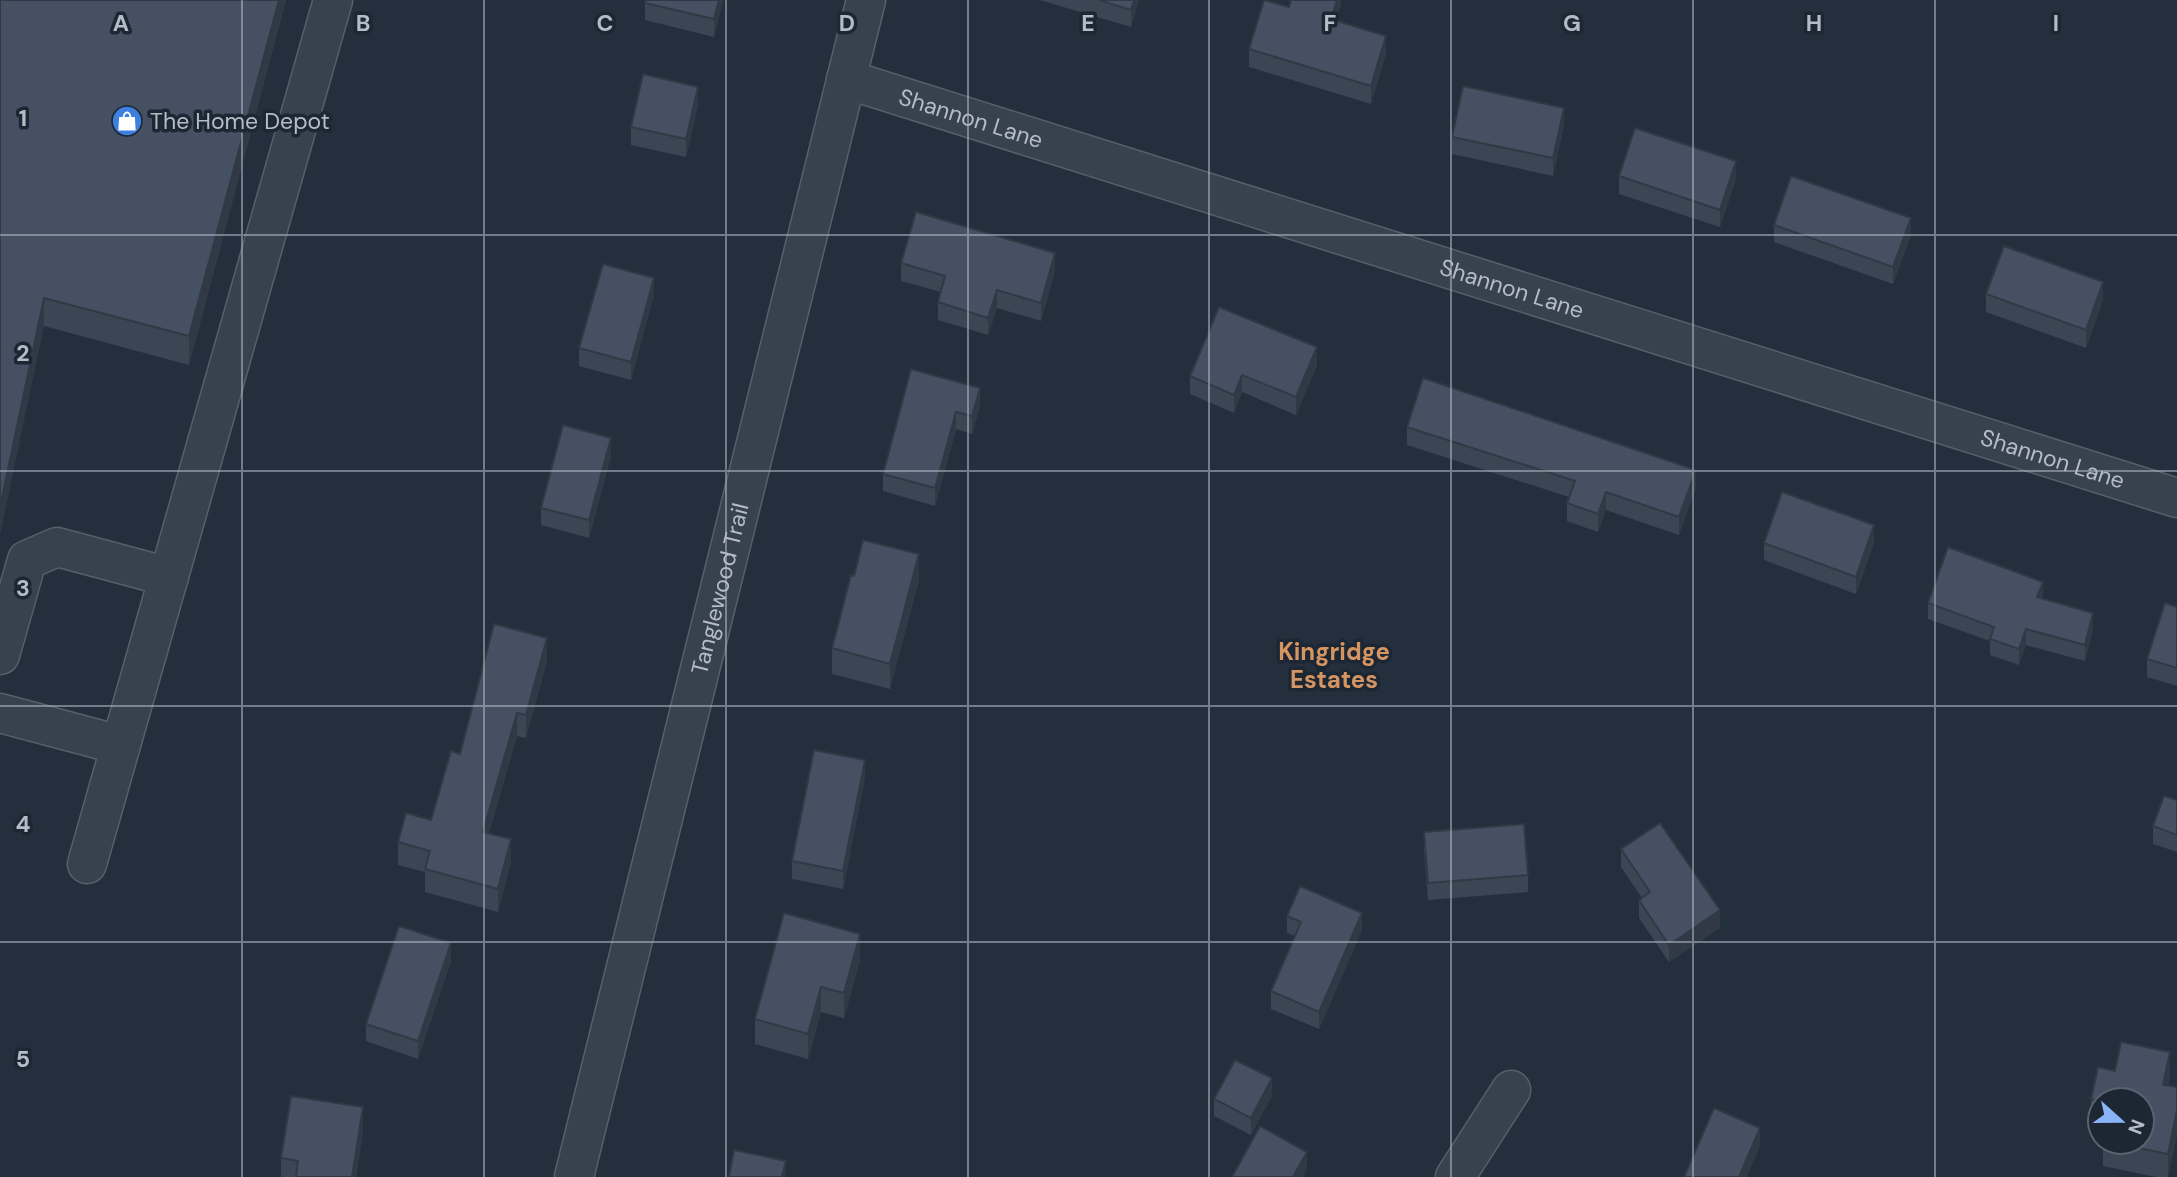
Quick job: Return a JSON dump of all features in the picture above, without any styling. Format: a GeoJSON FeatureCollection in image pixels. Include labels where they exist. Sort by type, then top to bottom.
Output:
{"type":"FeatureCollection","features":[{"type":"Feature","properties":{"kind":"street"},"geometry":{"type":"LineString","coordinates":[[87,864],[333,0]]}},
{"type":"Feature","properties":{"kind":"street","name":"Tanglewood Trail"},"geometry":{"type":"LineString","coordinates":[[573,1177],[866,0]]}},
{"type":"Feature","properties":{"kind":"street","name":"Shannon Lane"},"geometry":{"type":"LineString","coordinates":[[846,79],[2177,498]]}},
{"type":"Feature","properties":{"kind":"street"},"geometry":{"type":"LineString","coordinates":[[0,655],[27,560],[57,547],[169,577]]}},
{"type":"Feature","properties":{"kind":"street"},"geometry":{"type":"LineString","coordinates":[[0,713],[120,745]]}},
{"type":"Feature","properties":{"kind":"street"},"geometry":{"type":"LineString","coordinates":[[1455,1177],[1511,1090]]}},
{"type":"Feature","properties":{"kind":"building","name":"The Home Depot"},"geometry":{"type":"Polygon","coordinates":[[[0,0],[279,0],[189,336],[44,298],[0,507],[0,0]]]}},
{"type":"Feature","properties":{"kind":"building"},"geometry":{"type":"Polygon","coordinates":[[[646,0],[719,0],[714,19],[645,3],[646,0]]]}},
{"type":"Feature","properties":{"kind":"building"},"geometry":{"type":"Polygon","coordinates":[[[1099,0],[1134,0],[1131,10],[1099,0]]]}},
{"type":"Feature","properties":{"kind":"building"},"geometry":{"type":"Polygon","coordinates":[[[1264,0],[1289,7],[1291,0],[1337,0],[1331,19],[1386,36],[1371,86],[1249,49],[1264,0]]]}},
{"type":"Feature","properties":{"kind":"building"},"geometry":{"type":"Polygon","coordinates":[[[643,74],[698,87],[686,139],[631,127],[643,74]]]}},
{"type":"Feature","properties":{"kind":"building"},"geometry":{"type":"Polygon","coordinates":[[[1463,86],[1564,108],[1553,158],[1452,137],[1463,86]]]}},
{"type":"Feature","properties":{"kind":"building"},"geometry":{"type":"Polygon","coordinates":[[[1635,128],[1736,161],[1720,210],[1619,176],[1635,128]]]}},
{"type":"Feature","properties":{"kind":"building"},"geometry":{"type":"Polygon","coordinates":[[[1791,176],[1911,218],[1893,267],[1774,225],[1791,176]]]}},
{"type":"Feature","properties":{"kind":"building"},"geometry":{"type":"Polygon","coordinates":[[[916,212],[1055,253],[1041,303],[997,290],[988,318],[938,302],[945,276],[901,263],[916,212]]]}},
{"type":"Feature","properties":{"kind":"building"},"geometry":{"type":"Polygon","coordinates":[[[2004,246],[2103,282],[2086,330],[1986,294],[2004,246]]]}},
{"type":"Feature","properties":{"kind":"building"},"geometry":{"type":"Polygon","coordinates":[[[603,264],[654,278],[631,362],[579,348],[603,264]]]}},
{"type":"Feature","properties":{"kind":"building"},"geometry":{"type":"Polygon","coordinates":[[[1219,307],[1317,347],[1296,397],[1242,375],[1234,395],[1190,376],[1219,307]]]}},
{"type":"Feature","properties":{"kind":"building"},"geometry":{"type":"Polygon","coordinates":[[[911,369],[980,388],[972,416],[956,412],[935,488],[883,474],[911,369]]]}},
{"type":"Feature","properties":{"kind":"building"},"geometry":{"type":"Polygon","coordinates":[[[1423,378],[1696,470],[1679,517],[1606,492],[1598,514],[1567,503],[1575,481],[1407,427],[1423,378]]]}},
{"type":"Feature","properties":{"kind":"building"},"geometry":{"type":"Polygon","coordinates":[[[563,425],[611,438],[589,520],[541,508],[563,425]]]}},
{"type":"Feature","properties":{"kind":"building"},"geometry":{"type":"Polygon","coordinates":[[[1782,492],[1874,525],[1856,577],[1764,543],[1782,492]]]}},
{"type":"Feature","properties":{"kind":"building"},"geometry":{"type":"Polygon","coordinates":[[[863,540],[919,554],[890,664],[832,648],[863,540]]]}},
{"type":"Feature","properties":{"kind":"building"},"geometry":{"type":"Polygon","coordinates":[[[1948,547],[2043,582],[2037,597],[2093,613],[2085,645],[2026,629],[2019,649],[1990,639],[1994,627],[1928,603],[1948,547]]]}},
{"type":"Feature","properties":{"kind":"building"},"geometry":{"type":"Polygon","coordinates":[[[2165,603],[2177,607],[2177,668],[2147,659],[2165,603]]]}},
{"type":"Feature","properties":{"kind":"building"},"geometry":{"type":"Polygon","coordinates":[[[494,624],[547,638],[526,715],[517,713],[483,832],[511,839],[498,889],[425,869],[430,851],[398,842],[406,813],[431,820],[451,751],[460,754],[494,624]]]}},
{"type":"Feature","properties":{"kind":"building"},"geometry":{"type":"Polygon","coordinates":[[[814,750],[865,760],[843,871],[792,861],[814,750]]]}},
{"type":"Feature","properties":{"kind":"building"},"geometry":{"type":"Polygon","coordinates":[[[2164,796],[2177,800],[2177,835],[2153,826],[2164,796]]]}},
{"type":"Feature","properties":{"kind":"building"},"geometry":{"type":"Polygon","coordinates":[[[1660,823],[1720,910],[1669,945],[1639,900],[1650,892],[1621,849],[1660,823]]]}},
{"type":"Feature","properties":{"kind":"building"},"geometry":{"type":"Polygon","coordinates":[[[1524,824],[1528,875],[1428,883],[1424,832],[1524,824]]]}},
{"type":"Feature","properties":{"kind":"building"},"geometry":{"type":"Polygon","coordinates":[[[1300,886],[1362,913],[1319,1012],[1271,991],[1301,922],[1287,916],[1300,886]]]}},
{"type":"Feature","properties":{"kind":"building"},"geometry":{"type":"Polygon","coordinates":[[[784,913],[860,934],[844,993],[821,987],[808,1034],[755,1019],[784,913]]]}},
{"type":"Feature","properties":{"kind":"building"},"geometry":{"type":"Polygon","coordinates":[[[399,926],[451,943],[418,1041],[366,1024],[399,926]]]}},
{"type":"Feature","properties":{"kind":"building"},"geometry":{"type":"Polygon","coordinates":[[[2121,1042],[2170,1052],[2163,1085],[2177,1087],[2177,1110],[2168,1154],[2156,1152],[2156,1086],[2094,1086],[2098,1067],[2115,1071],[2121,1042]]]}},
{"type":"Feature","properties":{"kind":"building"},"geometry":{"type":"Polygon","coordinates":[[[1235,1060],[1272,1078],[1251,1118],[1214,1099],[1235,1060]]]}},
{"type":"Feature","properties":{"kind":"building"},"geometry":{"type":"Polygon","coordinates":[[[291,1096],[363,1107],[352,1177],[296,1177],[298,1161],[281,1158],[291,1096]]]}},
{"type":"Feature","properties":{"kind":"building"},"geometry":{"type":"Polygon","coordinates":[[[1714,1108],[1760,1128],[1739,1177],[1684,1177],[1714,1108]]]}},
{"type":"Feature","properties":{"kind":"building"},"geometry":{"type":"Polygon","coordinates":[[[1260,1126],[1307,1152],[1293,1177],[1232,1177],[1260,1126]]]}},
{"type":"Feature","properties":{"kind":"building"},"geometry":{"type":"Polygon","coordinates":[[[734,1150],[786,1161],[782,1177],[729,1177],[734,1150]]]}},
{"type":"Feature","properties":{"kind":"place","name":"The Home Depot"},"geometry":{"type":"Point","coordinates":[127,121]}},
{"type":"Feature","properties":{"kind":"district","name":"Kingridge Estates"},"geometry":{"type":"Point","coordinates":[1334,665]}}]}
